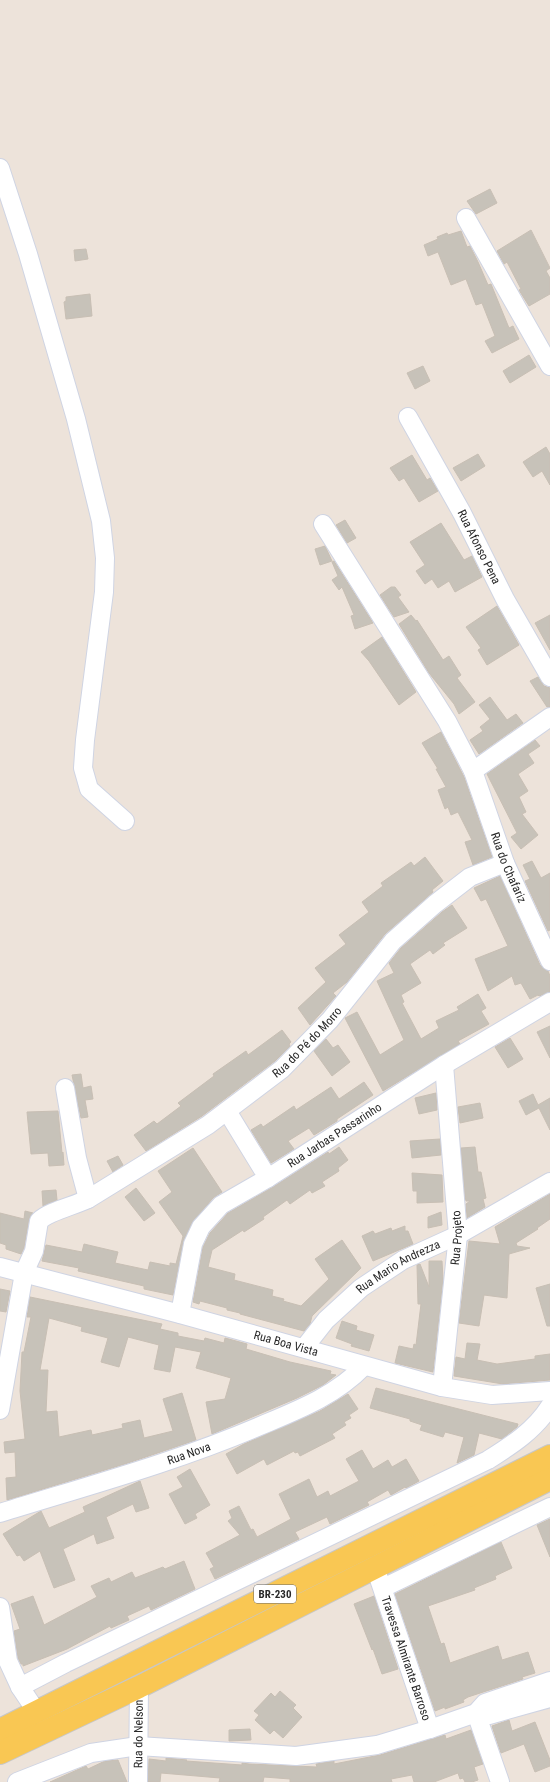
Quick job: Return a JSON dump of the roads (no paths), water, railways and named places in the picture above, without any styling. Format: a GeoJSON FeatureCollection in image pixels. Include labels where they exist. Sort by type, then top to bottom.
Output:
{"type":"FeatureCollection","features":[{"type":"Feature","properties":{"kind":"main road","name":"BR-230"},"geometry":{"type":"LineString","coordinates":[[0,1730],[550,1456]]}},
{"type":"Feature","properties":{"kind":"main road","name":"BR-230"},"geometry":{"type":"LineString","coordinates":[[0,1753],[139,1687],[550,1479]]}},
{"type":"Feature","properties":{"kind":"main road"},"geometry":{"type":"LineString","coordinates":[[0,1717],[36,1711],[50,1730]]}},
{"type":"Feature","properties":{"kind":"street"},"geometry":{"type":"LineString","coordinates":[[0,168],[28,254],[64,377],[101,521],[105,558],[104,592],[85,740],[83,768],[89,789],[124,821]]}},
{"type":"Feature","properties":{"kind":"street"},"geometry":{"type":"LineString","coordinates":[[466,218],[550,366]]}},
{"type":"Feature","properties":{"kind":"street","name":"Rua Afonso Pena"},"geometry":{"type":"LineString","coordinates":[[408,417],[465,519],[505,599],[550,677]]}},
{"type":"Feature","properties":{"kind":"street","name":"Rua do Chafariz"},"geometry":{"type":"LineString","coordinates":[[324,524],[447,720],[473,771],[505,863],[550,961]]}},
{"type":"Feature","properties":{"kind":"street"},"geometry":{"type":"LineString","coordinates":[[473,771],[550,717]]}},
{"type":"Feature","properties":{"kind":"street","name":"Rua do Pé do Morro"},"geometry":{"type":"LineString","coordinates":[[24,1273],[34,1251],[39,1221],[48,1214],[75,1206],[88,1199],[167,1152],[227,1111],[288,1064],[330,1020],[394,941],[429,909],[470,877],[505,863]]}},
{"type":"Feature","properties":{"kind":"street","name":"Rua Jarbas Passarinho"},"geometry":{"type":"LineString","coordinates":[[180,1314],[193,1244],[201,1227],[221,1205],[268,1178],[444,1065],[550,1002]]}},
{"type":"Feature","properties":{"kind":"street","name":"Rua Projeto"},"geometry":{"type":"LineString","coordinates":[[442,1387],[458,1235],[444,1065]]}},
{"type":"Feature","properties":{"kind":"street"},"geometry":{"type":"LineString","coordinates":[[65,1088],[77,1158],[88,1199]]}},
{"type":"Feature","properties":{"kind":"street"},"geometry":{"type":"LineString","coordinates":[[227,1111],[268,1178]]}},
{"type":"Feature","properties":{"kind":"street","name":"Rua Mario Andrezza"},"geometry":{"type":"LineString","coordinates":[[304,1348],[326,1320],[361,1288],[403,1260],[458,1235],[550,1182]]}},
{"type":"Feature","properties":{"kind":"street","name":"Rua Boa Vista"},"geometry":{"type":"LineString","coordinates":[[0,1267],[180,1314],[442,1387],[492,1395],[550,1391]]}},
{"type":"Feature","properties":{"kind":"street"},"geometry":{"type":"LineString","coordinates":[[0,1410],[24,1273]]}},
{"type":"Feature","properties":{"kind":"street","name":"Rua Nova"},"geometry":{"type":"LineString","coordinates":[[0,1513],[212,1446],[310,1405],[334,1392],[354,1377],[364,1366]]}},
{"type":"Feature","properties":{"kind":"street"},"geometry":{"type":"LineString","coordinates":[[20,1687],[87,1653],[488,1460],[518,1441],[543,1417],[550,1406]]}},
{"type":"Feature","properties":{"kind":"street"},"geometry":{"type":"LineString","coordinates":[[383,1588],[550,1508]]}},
{"type":"Feature","properties":{"kind":"street","name":"Travessa Almirante Barroso"},"geometry":{"type":"LineString","coordinates":[[375,1568],[430,1729]]}},
{"type":"Feature","properties":{"kind":"street"},"geometry":{"type":"LineString","coordinates":[[0,1607],[8,1661],[20,1687],[36,1711]]}},
{"type":"Feature","properties":{"kind":"street"},"geometry":{"type":"LineString","coordinates":[[476,1713],[485,1703],[550,1681]]}},
{"type":"Feature","properties":{"kind":"street","name":"Rua do Nelson"},"geometry":{"type":"LineString","coordinates":[[138,1782],[139,1687]]}},
{"type":"Feature","properties":{"kind":"street"},"geometry":{"type":"LineString","coordinates":[[17,1782],[92,1753],[138,1746],[296,1756],[377,1745],[476,1713],[489,1715],[550,1698]]}},
{"type":"Feature","properties":{"kind":"street"},"geometry":{"type":"LineString","coordinates":[[476,1713],[500,1782]]}}]}
